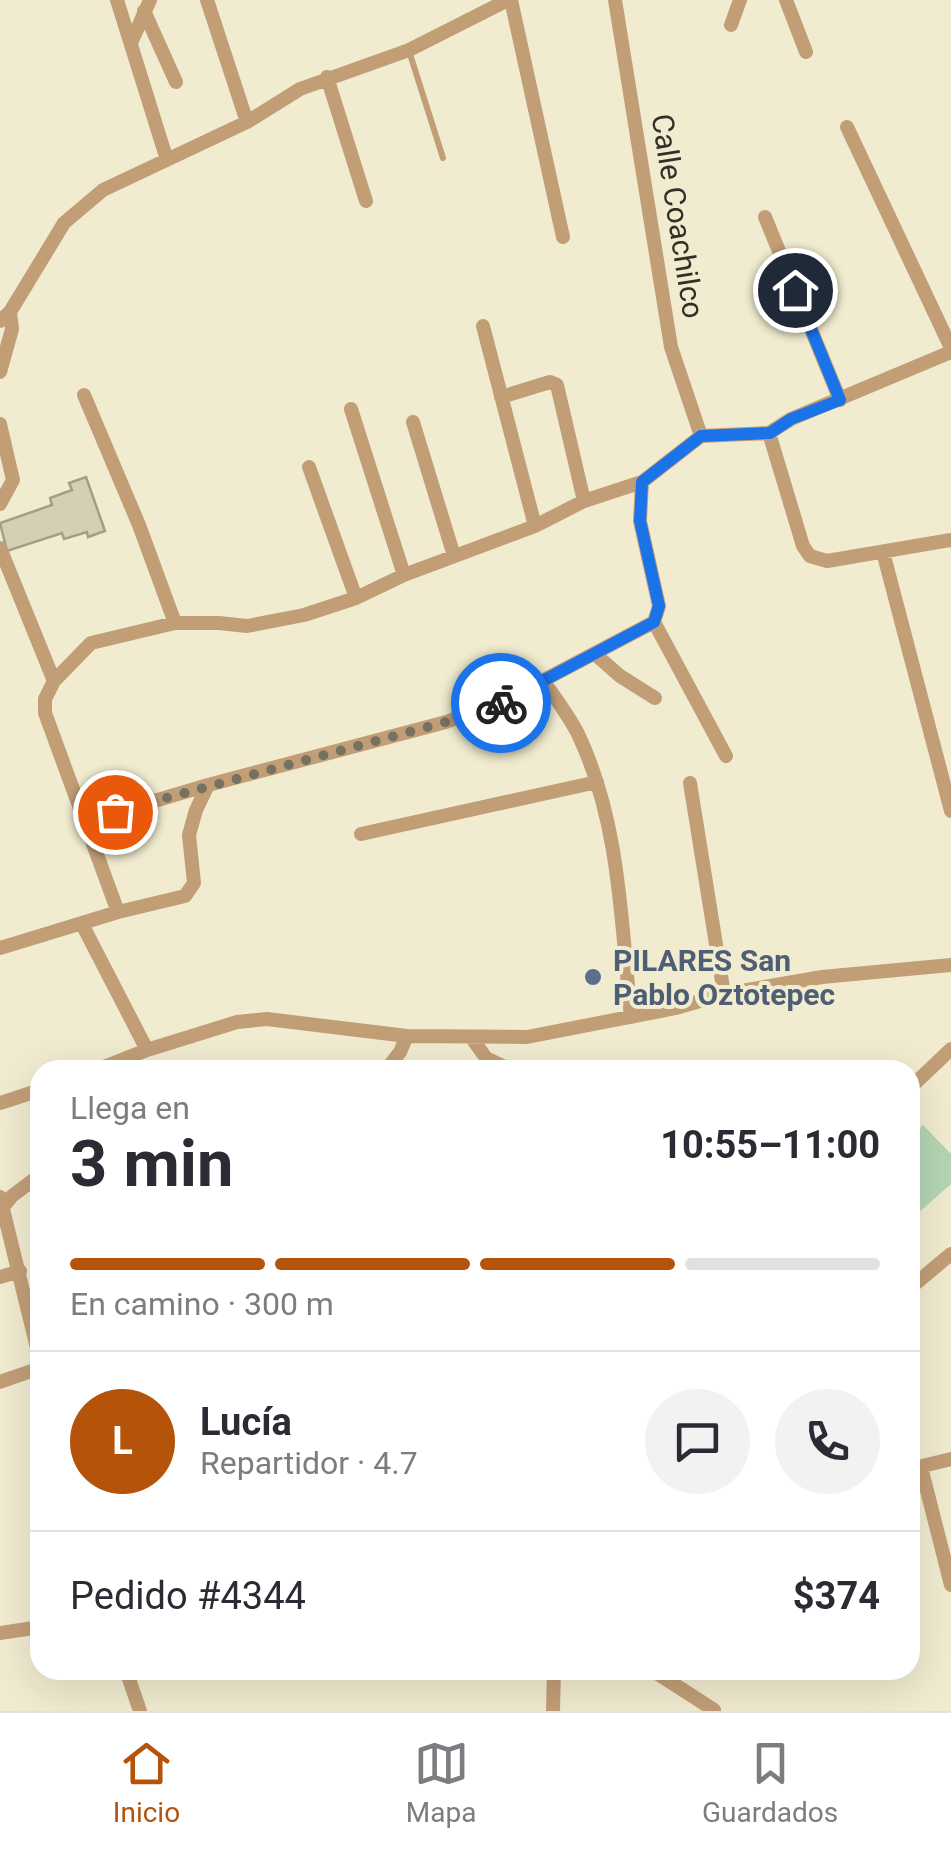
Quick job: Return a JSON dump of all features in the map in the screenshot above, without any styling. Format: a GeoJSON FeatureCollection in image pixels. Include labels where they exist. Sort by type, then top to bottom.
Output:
{"type":"FeatureCollection","features":[{"type":"Feature","properties":{"kind":"street"},"geometry":{"type":"LineString","coordinates":[[117,0],[167,160]]}},
{"type":"Feature","properties":{"kind":"street"},"geometry":{"type":"LineString","coordinates":[[207,0],[247,122]]}},
{"type":"Feature","properties":{"kind":"street"},"geometry":{"type":"LineString","coordinates":[[0,372],[12,329],[5,317],[64,224],[103,190],[247,122],[327,77],[409,50],[509,0],[562,238]]}},
{"type":"Feature","properties":{"kind":"street","name":"Calle Coachilco"},"geometry":{"type":"LineString","coordinates":[[615,0],[671,347],[701,436]]}},
{"type":"Feature","properties":{"kind":"street"},"geometry":{"type":"LineString","coordinates":[[731,25],[740,0]]}},
{"type":"Feature","properties":{"kind":"street"},"geometry":{"type":"LineString","coordinates":[[786,0],[806,52]]}},
{"type":"Feature","properties":{"kind":"street"},"geometry":{"type":"LineString","coordinates":[[130,44],[147,6]]}},
{"type":"Feature","properties":{"kind":"street"},"geometry":{"type":"LineString","coordinates":[[147,6],[176,82]]}},
{"type":"Feature","properties":{"kind":"street"},"geometry":{"type":"LineString","coordinates":[[327,77],[366,202]]}},
{"type":"Feature","properties":{"kind":"street"},"geometry":{"type":"LineString","coordinates":[[118,912],[45,713],[45,700],[54,681],[91,643],[175,623],[247,626],[356,598],[404,575],[534,526],[584,501],[642,482],[701,436],[770,433],[791,419],[951,350],[847,127]]}},
{"type":"Feature","properties":{"kind":"street"},"geometry":{"type":"LineString","coordinates":[[764,217],[840,400]]}},
{"type":"Feature","properties":{"kind":"street"},"geometry":{"type":"LineString","coordinates":[[483,326],[534,526]]}},
{"type":"Feature","properties":{"kind":"street"},"geometry":{"type":"LineString","coordinates":[[501,398],[550,382],[557,385],[584,501]]}},
{"type":"Feature","properties":{"kind":"street"},"geometry":{"type":"LineString","coordinates":[[84,396],[139,525],[175,623]]}},
{"type":"Feature","properties":{"kind":"street"},"geometry":{"type":"LineString","coordinates":[[351,409],[404,575]]}},
{"type":"Feature","properties":{"kind":"street"},"geometry":{"type":"LineString","coordinates":[[413,422],[454,556]]}},
{"type":"Feature","properties":{"kind":"street"},"geometry":{"type":"LineString","coordinates":[[0,424],[13,480],[0,504]]}},
{"type":"Feature","properties":{"kind":"street"},"geometry":{"type":"LineString","coordinates":[[770,433],[803,546],[810,556],[828,561],[951,540]]}},
{"type":"Feature","properties":{"kind":"street"},"geometry":{"type":"LineString","coordinates":[[309,467],[356,598]]}},
{"type":"Feature","properties":{"kind":"street"},"geometry":{"type":"LineString","coordinates":[[84,822],[446,722],[544,682],[654,622],[659,606],[640,521],[642,482]]}},
{"type":"Feature","properties":{"kind":"street"},"geometry":{"type":"LineString","coordinates":[[0,548],[54,681]]}},
{"type":"Feature","properties":{"kind":"street"},"geometry":{"type":"LineString","coordinates":[[883,552],[949,801]]}},
{"type":"Feature","properties":{"kind":"street"},"geometry":{"type":"LineString","coordinates":[[654,622],[726,756]]}},
{"type":"Feature","properties":{"kind":"street"},"geometry":{"type":"LineString","coordinates":[[596,655],[655,698]]}},
{"type":"Feature","properties":{"kind":"street"},"geometry":{"type":"LineString","coordinates":[[544,682],[576,730],[597,782],[619,879],[630,1017]]}},
{"type":"Feature","properties":{"kind":"street"},"geometry":{"type":"LineString","coordinates":[[361,834],[597,782]]}},
{"type":"Feature","properties":{"kind":"street"},"geometry":{"type":"LineString","coordinates":[[690,783],[724,994]]}},
{"type":"Feature","properties":{"kind":"street"},"geometry":{"type":"LineString","coordinates":[[0,948],[186,896],[192,890],[194,868],[189,835],[208,785]]}},
{"type":"Feature","properties":{"kind":"street"},"geometry":{"type":"LineString","coordinates":[[82,924],[147,1050]]}},
{"type":"Feature","properties":{"kind":"street"},"geometry":{"type":"LineString","coordinates":[[122,1060],[237,1022],[267,1019],[407,1036],[527,1037],[822,977],[951,965]]}},
{"type":"Feature","properties":{"kind":"street"},"geometry":{"type":"LineString","coordinates":[[394,1060],[407,1036]]}},
{"type":"Feature","properties":{"kind":"street"},"geometry":{"type":"LineString","coordinates":[[472,1037],[490,1060]]}},
{"type":"Feature","properties":{"kind":"street"},"geometry":{"type":"LineString","coordinates":[[920,1078],[951,1049]]}},
{"type":"Feature","properties":{"kind":"street"},"geometry":{"type":"LineString","coordinates":[[0,1103],[30,1093]]}},
{"type":"Feature","properties":{"kind":"street"},"geometry":{"type":"LineString","coordinates":[[30,1182],[1,1205],[30,1316]]}},
{"type":"Feature","properties":{"kind":"street"},"geometry":{"type":"LineString","coordinates":[[920,1280],[951,1254]]}},
{"type":"Feature","properties":{"kind":"street"},"geometry":{"type":"LineString","coordinates":[[0,1277],[20,1271]]}},
{"type":"Feature","properties":{"kind":"street"},"geometry":{"type":"LineString","coordinates":[[0,1382],[30,1372]]}},
{"type":"Feature","properties":{"kind":"street"},"geometry":{"type":"LineString","coordinates":[[920,1467],[951,1459]]}},
{"type":"Feature","properties":{"kind":"street"},"geometry":{"type":"LineString","coordinates":[[920,1481],[951,1585]]}},
{"type":"Feature","properties":{"kind":"street"},"geometry":{"type":"LineString","coordinates":[[0,1634],[30,1629]]}},
{"type":"Feature","properties":{"kind":"street"},"geometry":{"type":"LineString","coordinates":[[129,1680],[140,1711]]}},
{"type":"Feature","properties":{"kind":"street"},"geometry":{"type":"LineString","coordinates":[[553,1711],[554,1680]]}},
{"type":"Feature","properties":{"kind":"street"},"geometry":{"type":"LineString","coordinates":[[668,1680],[714,1710]]}},
{"type":"Feature","properties":{"kind":"lane"},"geometry":{"type":"LineString","coordinates":[[409,50],[442,158]]}},
{"type":"Feature","properties":{"kind":"green space"},"geometry":{"type":"Polygon","coordinates":[[[923,1125],[951,1154],[951,1184],[920,1211],[923,1125]]]}},
{"type":"Feature","properties":{"kind":"building"},"geometry":{"type":"Polygon","coordinates":[[[86,477],[105,531],[64,539],[62,533],[7,551],[0,523],[52,505],[50,498],[72,490],[69,483],[86,477]]]}},
{"type":"Feature","properties":{"kind":"way so far"},"geometry":{"type":"LineString","coordinates":[[115,812],[446,722],[501,703]]}},
{"type":"Feature","properties":{"kind":"place","name":"PILARES San Pablo Oztotepec"},"geometry":{"type":"Point","coordinates":[593,977]}},
{"type":"Feature","properties":{"kind":"route"},"geometry":{"type":"LineString","coordinates":[[501,703],[654,622],[659,606],[639,504],[642,482],[658,467],[701,436],[770,433],[791,419],[840,400],[795,290]]}}]}
